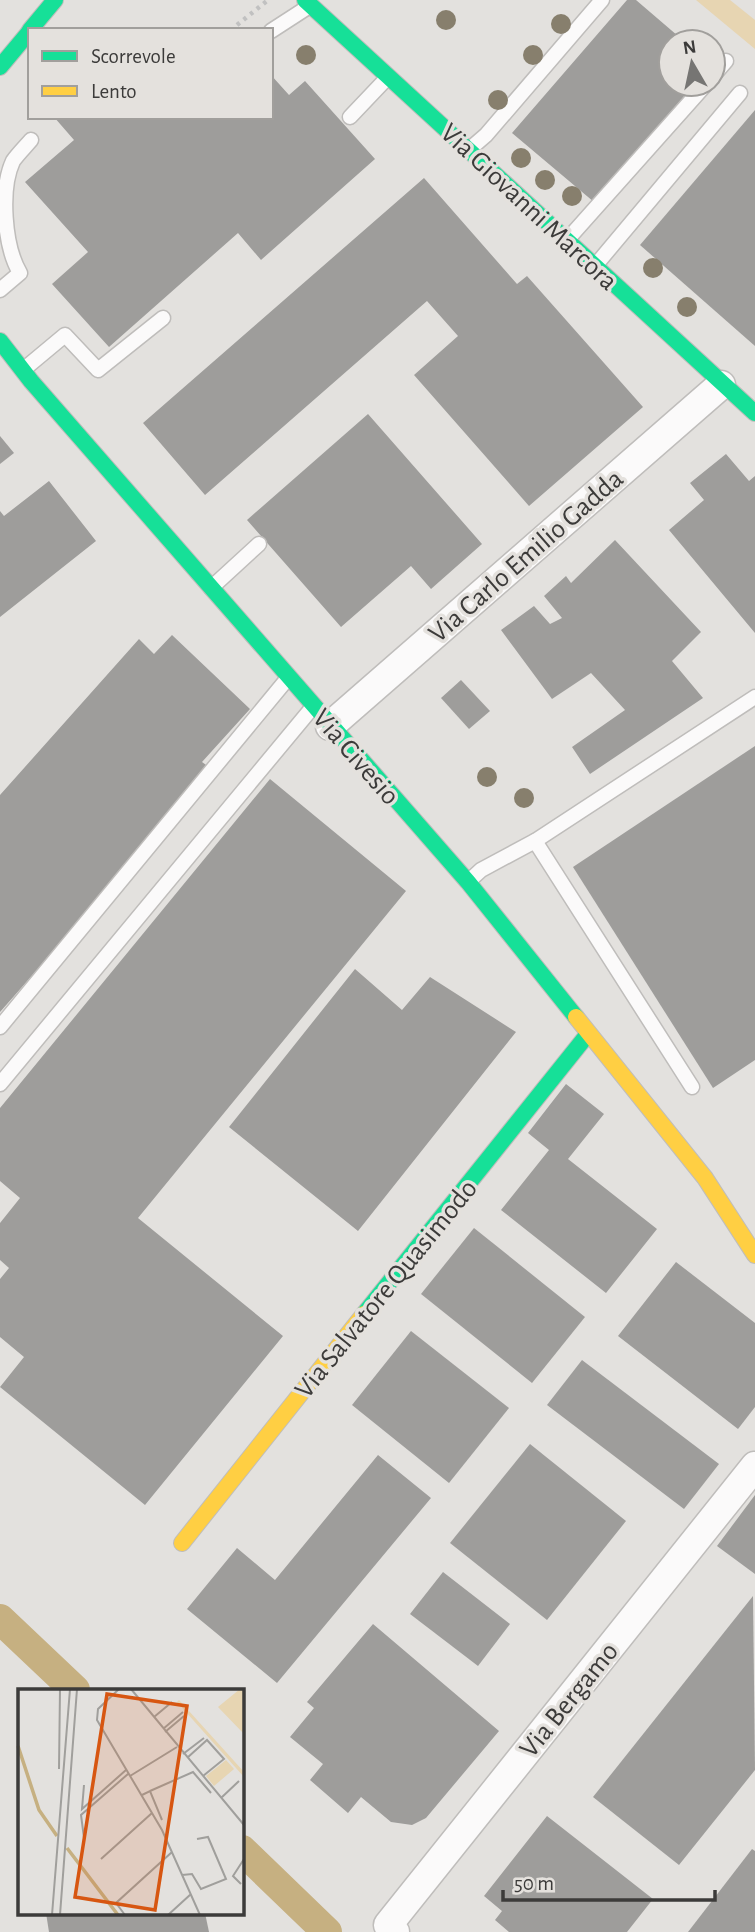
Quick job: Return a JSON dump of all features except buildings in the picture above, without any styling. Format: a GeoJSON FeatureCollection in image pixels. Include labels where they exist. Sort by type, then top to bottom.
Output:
{"type":"FeatureCollection","features":[{"type":"Feature","properties":{"kind":"street"},"geometry":{"type":"LineString","coordinates":[[32,28],[55,0]]}},
{"type":"Feature","properties":{"kind":"street","name":"Via Giovanni Marcora"},"geometry":{"type":"LineString","coordinates":[[308,3],[469,149],[721,385],[755,413]]}},
{"type":"Feature","properties":{"kind":"street"},"geometry":{"type":"LineString","coordinates":[[0,66],[28,32]]}},
{"type":"Feature","properties":{"kind":"street","name":"Via Civesio"},"geometry":{"type":"LineString","coordinates":[[0,341],[288,678],[468,882],[705,1178],[755,1255]]}},
{"type":"Feature","properties":{"kind":"street","name":"Via Carlo Emilio Gadda"},"geometry":{"type":"LineString","coordinates":[[322,716],[721,385]]}},
{"type":"Feature","properties":{"kind":"street","name":"Via Salvatore Quasimodo"},"geometry":{"type":"LineString","coordinates":[[182,1543],[588,1034]]}},
{"type":"Feature","properties":{"kind":"street","name":"Via Bergamo"},"geometry":{"type":"LineString","coordinates":[[396,1932],[388,1925],[755,1466]]}},
{"type":"Feature","properties":{"kind":"lane"},"geometry":{"type":"LineString","coordinates":[[469,149],[486,135],[602,0]]}},
{"type":"Feature","properties":{"kind":"lane"},"geometry":{"type":"LineString","coordinates":[[273,29],[308,3]]}},
{"type":"Feature","properties":{"kind":"lane"},"geometry":{"type":"LineString","coordinates":[[350,117],[389,76]]}},
{"type":"Feature","properties":{"kind":"lane"},"geometry":{"type":"LineString","coordinates":[[595,266],[740,93]]}},
{"type":"Feature","properties":{"kind":"lane"},"geometry":{"type":"LineString","coordinates":[[567,240],[694,98]]}},
{"type":"Feature","properties":{"kind":"lane"},"geometry":{"type":"LineString","coordinates":[[0,290],[20,273],[6,242],[5,198],[12,163],[31,140]]}},
{"type":"Feature","properties":{"kind":"lane"},"geometry":{"type":"LineString","coordinates":[[23,370],[65,335],[98,370],[163,318]]}},
{"type":"Feature","properties":{"kind":"lane"},"geometry":{"type":"LineString","coordinates":[[211,588],[259,544]]}},
{"type":"Feature","properties":{"kind":"lane"},"geometry":{"type":"LineString","coordinates":[[0,1027],[288,678]]}},
{"type":"Feature","properties":{"kind":"lane"},"geometry":{"type":"LineString","coordinates":[[468,882],[481,870],[535,841],[755,697]]}},
{"type":"Feature","properties":{"kind":"lane"},"geometry":{"type":"LineString","coordinates":[[0,1084],[322,716]]}},
{"type":"Feature","properties":{"kind":"lane"},"geometry":{"type":"LineString","coordinates":[[535,841],[692,1087]]}},
{"type":"Feature","properties":{"kind":"path"},"geometry":{"type":"LineString","coordinates":[[237,25],[268,0]]}},
{"type":"Feature","properties":{"kind":"shaded area"},"geometry":{"type":"Polygon","coordinates":[[[696,0],[730,0],[755,20],[755,49],[696,0]]]}},
{"type":"Feature","properties":{"kind":"waterway"},"geometry":{"type":"LineString","coordinates":[[0,1619],[74,1689]]}},
{"type":"Feature","properties":{"kind":"waterway"},"geometry":{"type":"LineString","coordinates":[[243,1851],[327,1932]]}},
{"type":"Feature","properties":{"kind":"traffic: fast"},"geometry":{"type":"LineString","coordinates":[[32,28],[55,0]]}},
{"type":"Feature","properties":{"kind":"traffic: fast"},"geometry":{"type":"LineString","coordinates":[[305,0],[755,413]]}},
{"type":"Feature","properties":{"kind":"traffic: fast"},"geometry":{"type":"LineString","coordinates":[[0,67],[28,33]]}},
{"type":"Feature","properties":{"kind":"traffic: fast"},"geometry":{"type":"LineString","coordinates":[[0,341],[31,381],[468,882],[576,1017]]}},
{"type":"Feature","properties":{"kind":"traffic: fast"},"geometry":{"type":"LineString","coordinates":[[364,1314],[588,1034]]}},
{"type":"Feature","properties":{"kind":"traffic: slow"},"geometry":{"type":"LineString","coordinates":[[576,1017],[705,1178],[755,1255]]}},
{"type":"Feature","properties":{"kind":"traffic: slow"},"geometry":{"type":"LineString","coordinates":[[182,1543],[364,1314]]}}]}
